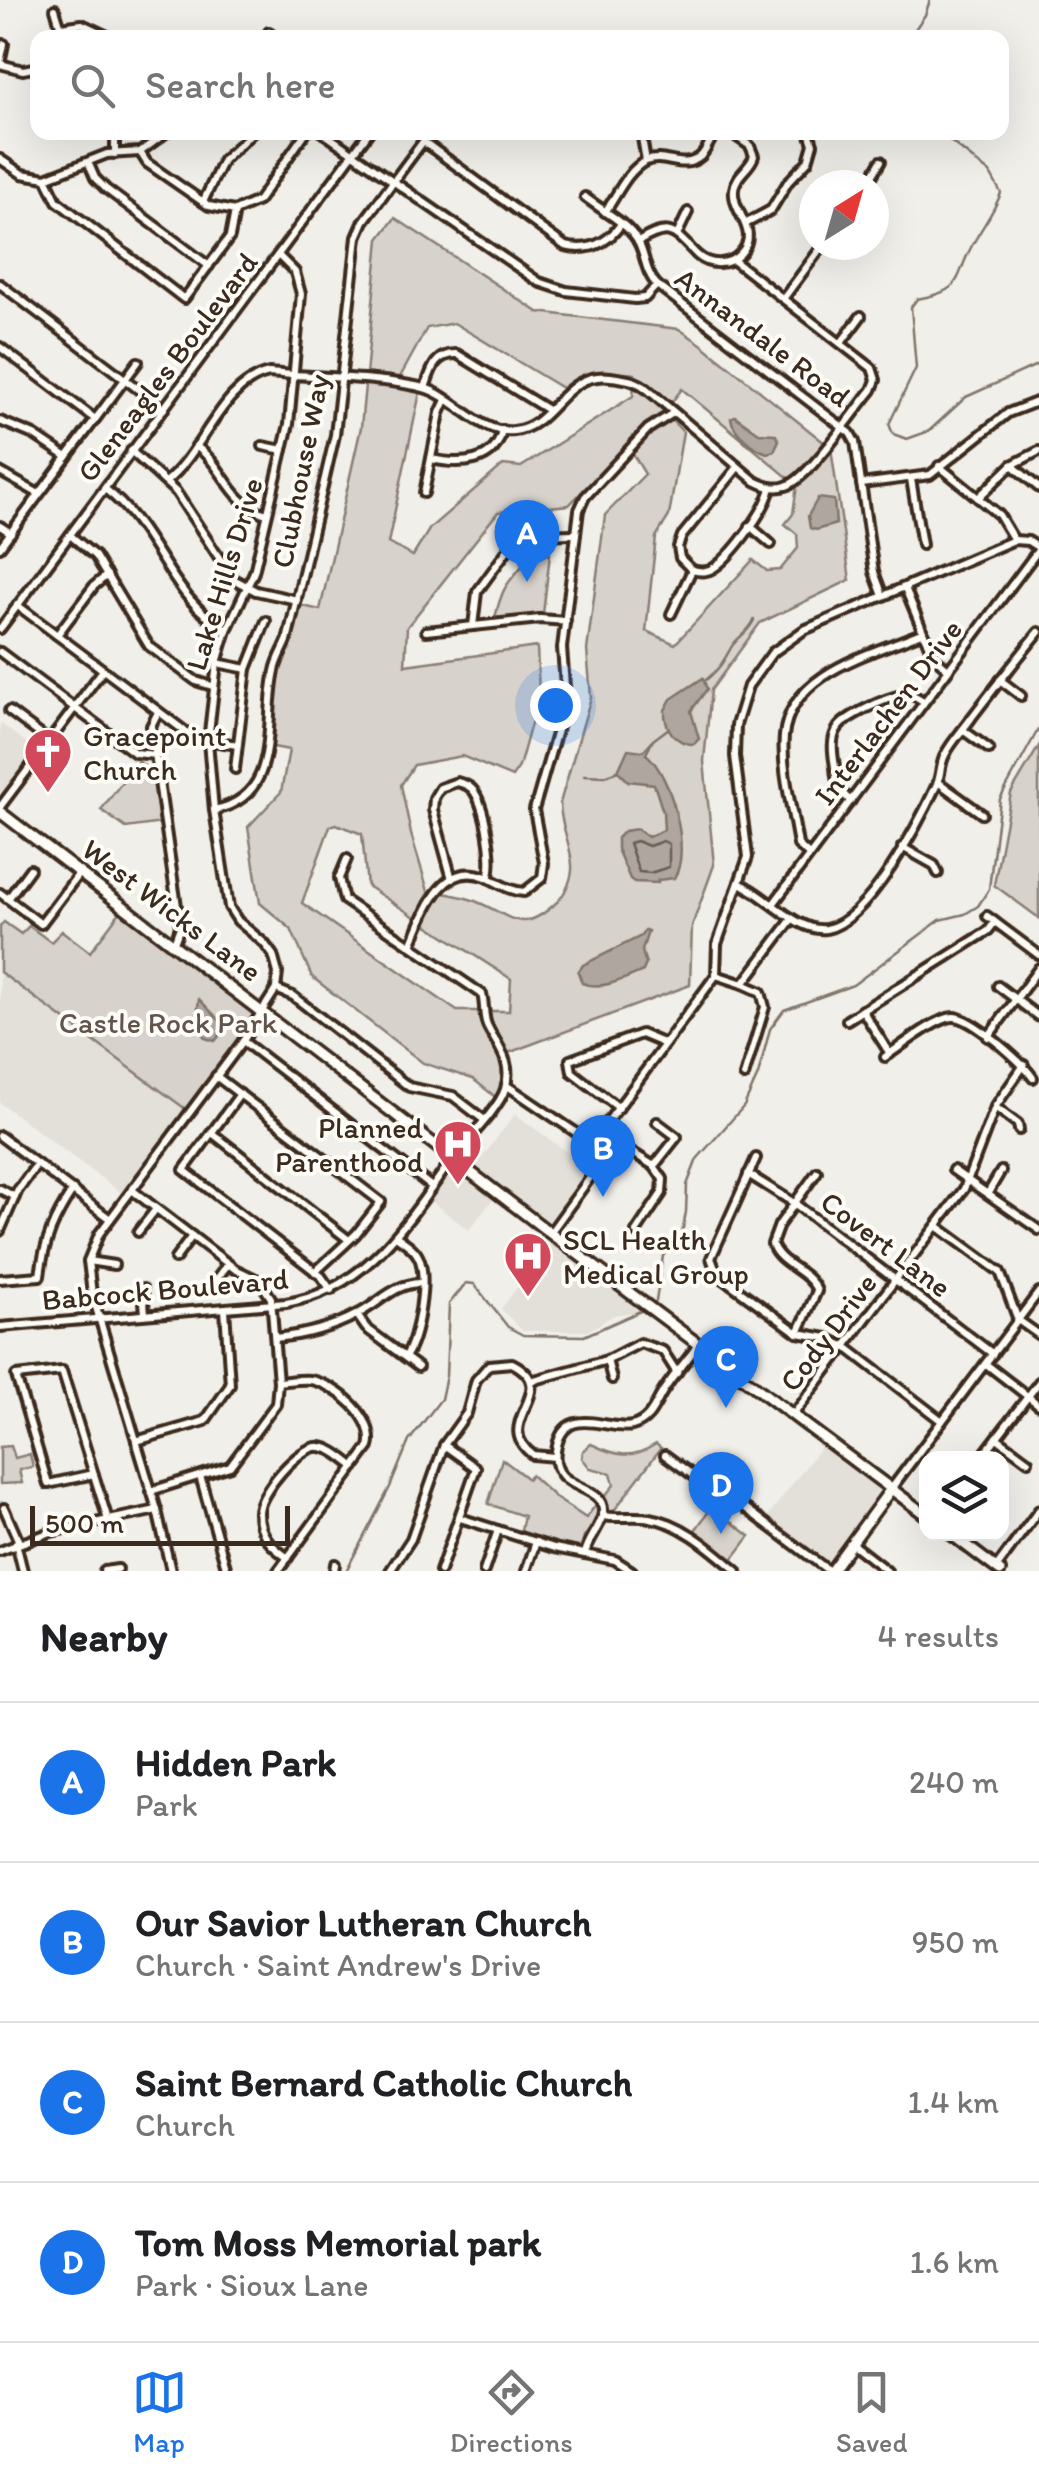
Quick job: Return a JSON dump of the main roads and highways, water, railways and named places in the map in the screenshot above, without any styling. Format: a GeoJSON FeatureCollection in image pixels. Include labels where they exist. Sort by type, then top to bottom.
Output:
{"type":"FeatureCollection","features":[{"type":"Feature","properties":{"kind":"main road","name":"West Wicks Lane"},"geometry":{"type":"LineString","coordinates":[[0,809],[550,1233],[919,1510]]}},
{"type":"Feature","properties":{"kind":"main road"},"geometry":{"type":"LineString","coordinates":[[830,1571],[891,1488]]}},
{"type":"Feature","properties":{"kind":"main road"},"geometry":{"type":"LineString","coordinates":[[960,1541],[998,1569]]}},
{"type":"Feature","properties":{"kind":"water"},"geometry":{"type":"Polygon","coordinates":[[[735,416],[759,433],[775,434],[779,440],[774,451],[767,453],[744,439],[733,424],[731,418],[735,416]]]}},
{"type":"Feature","properties":{"kind":"water"},"geometry":{"type":"Polygon","coordinates":[[[818,498],[834,500],[836,524],[816,530],[810,528],[808,516],[818,498]]]}},
{"type":"Feature","properties":{"kind":"water"},"geometry":{"type":"Polygon","coordinates":[[[703,678],[707,689],[691,711],[699,739],[694,744],[687,743],[672,734],[665,710],[671,699],[703,678]]]}},
{"type":"Feature","properties":{"kind":"water"},"geometry":{"type":"Polygon","coordinates":[[[653,740],[646,754],[671,795],[680,833],[679,866],[674,878],[658,883],[634,882],[617,849],[617,838],[624,831],[637,829],[648,837],[664,830],[663,812],[654,784],[628,781],[618,771],[628,749],[643,751],[653,740]]]}},
{"type":"Feature","properties":{"kind":"water"},"geometry":{"type":"Polygon","coordinates":[[[648,931],[642,951],[646,964],[643,971],[604,985],[582,983],[578,972],[583,965],[641,936],[648,931]]]}},
{"type":"Feature","properties":{"kind":"water"},"geometry":{"type":"Polygon","coordinates":[[[199,999],[224,1025],[215,1041],[205,1038],[196,1022],[199,999]]]}},
{"type":"Feature","properties":{"kind":"waterway"},"geometry":{"type":"LineString","coordinates":[[915,30],[930,0]]}},
{"type":"Feature","properties":{"kind":"waterway"},"geometry":{"type":"LineString","coordinates":[[949,140],[990,173],[1001,193],[956,281],[944,291],[917,299],[911,307],[916,368],[889,424],[893,434],[907,439],[929,431],[966,397],[1039,364]]}},
{"type":"Feature","properties":{"kind":"waterway"},"geometry":{"type":"LineString","coordinates":[[706,680],[754,620]]}},
{"type":"Feature","properties":{"kind":"waterway"},"geometry":{"type":"LineString","coordinates":[[653,740],[669,728]]}},
{"type":"Feature","properties":{"kind":"waterway"},"geometry":{"type":"LineString","coordinates":[[652,1304],[656,1301],[663,1256],[682,1233],[687,1185],[697,1159],[744,1106],[758,1075],[770,1029],[784,1010],[853,985],[940,920],[965,914],[978,906],[989,889],[1000,799],[1039,728]]}},
{"type":"Feature","properties":{"kind":"waterway"},"geometry":{"type":"LineString","coordinates":[[584,775],[605,776],[618,771]]}},
{"type":"Feature","properties":{"kind":"waterway"},"geometry":{"type":"LineString","coordinates":[[346,1571],[409,1441],[441,1399],[446,1376],[449,1304],[466,1283],[474,1284],[508,1327],[523,1335],[584,1336],[645,1309]]}},
{"type":"Feature","properties":{"kind":"place","name":"Hidden Park"},"geometry":{"type":"Point","coordinates":[527,582]}},
{"type":"Feature","properties":{"kind":"place","name":"Gracepoint Church"},"geometry":{"type":"Point","coordinates":[48,794]}},
{"type":"Feature","properties":{"kind":"place","name":"Planned Parenthood"},"geometry":{"type":"Point","coordinates":[458,1186]}},
{"type":"Feature","properties":{"kind":"place","name":"Our Savior Lutheran Church"},"geometry":{"type":"Point","coordinates":[603,1197]}},
{"type":"Feature","properties":{"kind":"place","name":"SCL Health Medical Group"},"geometry":{"type":"Point","coordinates":[528,1298]}},
{"type":"Feature","properties":{"kind":"place","name":"Saint Bernard Catholic Church"},"geometry":{"type":"Point","coordinates":[726,1408]}},
{"type":"Feature","properties":{"kind":"place","name":"Tom Moss Memorial park"},"geometry":{"type":"Point","coordinates":[721,1534]}},
{"type":"Feature","properties":{"kind":"park label","name":"Castle Rock Park"},"geometry":{"type":"Point","coordinates":[168,1022]}}]}
